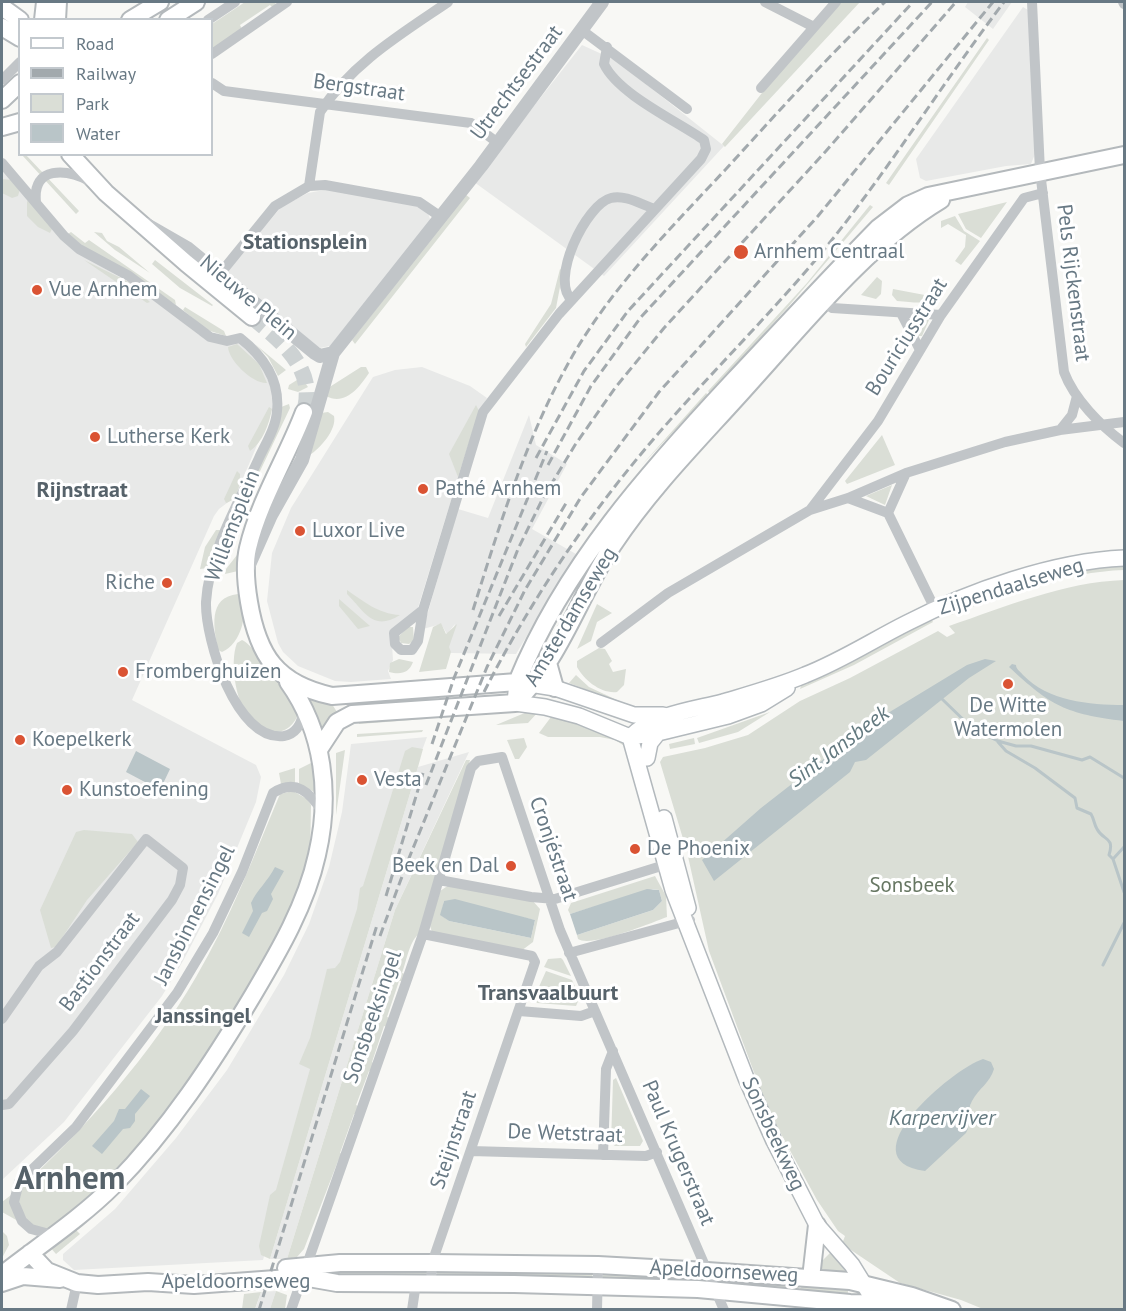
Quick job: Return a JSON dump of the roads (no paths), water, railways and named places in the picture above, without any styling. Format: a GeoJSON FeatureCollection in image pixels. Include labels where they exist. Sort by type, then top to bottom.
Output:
{"type":"FeatureCollection","features":[{"type":"Feature","properties":{"kind":"main road"},"geometry":{"type":"LineString","coordinates":[[133,18],[160,2]]}},
{"type":"Feature","properties":{"kind":"main road"},"geometry":{"type":"LineString","coordinates":[[171,18],[196,2]]}},
{"type":"Feature","properties":{"kind":"main road"},"geometry":{"type":"LineString","coordinates":[[2,7],[18,19]]}},
{"type":"Feature","properties":{"kind":"main road"},"geometry":{"type":"LineString","coordinates":[[2,27],[18,37]]}},
{"type":"Feature","properties":{"kind":"main road"},"geometry":{"type":"LineString","coordinates":[[2,100],[18,84]]}},
{"type":"Feature","properties":{"kind":"main road"},"geometry":{"type":"LineString","coordinates":[[2,100],[18,100]]}},
{"type":"Feature","properties":{"kind":"main road"},"geometry":{"type":"LineString","coordinates":[[2,127],[18,123]]}},
{"type":"Feature","properties":{"kind":"main road","name":"Amsterdamseweg"},"geometry":{"type":"LineString","coordinates":[[515,703],[517,682],[571,581],[614,518],[677,443],[822,285],[878,228],[908,205],[928,196],[979,183],[1125,155]]}},
{"type":"Feature","properties":{"kind":"main road","name":"Nieuwe Plein"},"geometry":{"type":"LineString","coordinates":[[72,156],[99,186],[252,317]]}},
{"type":"Feature","properties":{"kind":"main road","name":"Amsterdamseweg"},"geometry":{"type":"LineString","coordinates":[[515,703],[535,684],[588,584],[645,500],[686,452],[829,306],[869,255],[907,221],[943,199],[979,183]]}},
{"type":"Feature","properties":{"kind":"main road"},"geometry":{"type":"LineString","coordinates":[[822,285],[829,306]]}},
{"type":"Feature","properties":{"kind":"main road","name":"Willemsplein"},"geometry":{"type":"LineString","coordinates":[[2,1281],[8,1270],[90,1208],[128,1169],[182,1103],[231,1032],[296,916],[316,861],[322,812],[322,740],[305,706],[286,679],[263,653],[252,620],[246,575],[248,549],[253,530],[304,412]]}},
{"type":"Feature","properties":{"kind":"main road","name":"Zijpendaalseweg"},"geometry":{"type":"LineString","coordinates":[[515,703],[545,707],[636,732],[658,734],[755,706],[804,676],[935,609],[1042,573],[1077,564],[1125,558]]}},
{"type":"Feature","properties":{"kind":"main road"},"geometry":{"type":"LineString","coordinates":[[548,663],[555,688]]}},
{"type":"Feature","properties":{"kind":"main road","name":"Zijpendaalseweg"},"geometry":{"type":"LineString","coordinates":[[636,732],[669,716],[804,676]]}},
{"type":"Feature","properties":{"kind":"main road","name":"Willemsplein"},"geometry":{"type":"LineString","coordinates":[[286,679],[319,693],[344,697],[517,682]]}},
{"type":"Feature","properties":{"kind":"main road","name":"Zijpendaalseweg"},"geometry":{"type":"LineString","coordinates":[[517,682],[555,688],[618,712],[669,716]]}},
{"type":"Feature","properties":{"kind":"main road"},"geometry":{"type":"LineString","coordinates":[[322,740],[342,717],[352,714],[515,703]]}},
{"type":"Feature","properties":{"kind":"main road","name":"Zijpendaalseweg"},"geometry":{"type":"LineString","coordinates":[[618,712],[636,732]]}},
{"type":"Feature","properties":{"kind":"main road","name":"Sonsbeekweg"},"geometry":{"type":"LineString","coordinates":[[636,732],[646,758],[671,863]]}},
{"type":"Feature","properties":{"kind":"main road","name":"Sonsbeekweg"},"geometry":{"type":"LineString","coordinates":[[636,732],[695,950],[746,1078],[779,1151],[817,1225],[852,1264],[876,1304]]}},
{"type":"Feature","properties":{"kind":"main road"},"geometry":{"type":"LineString","coordinates":[[646,758],[650,743],[658,734]]}},
{"type":"Feature","properties":{"kind":"main road"},"geometry":{"type":"LineString","coordinates":[[811,1278],[817,1225]]}},
{"type":"Feature","properties":{"kind":"main road"},"geometry":{"type":"LineString","coordinates":[[30,1253],[47,1271],[74,1281]]}},
{"type":"Feature","properties":{"kind":"main road","name":"Apeldoornseweg"},"geometry":{"type":"LineString","coordinates":[[2,1281],[23,1276],[98,1286],[148,1282],[194,1285],[304,1272],[340,1263],[598,1265],[864,1283],[952,1310]]}},
{"type":"Feature","properties":{"kind":"main road","name":"Apeldoornseweg"},"geometry":{"type":"LineString","coordinates":[[304,1272],[337,1283],[597,1286],[717,1291],[876,1304],[934,1305]]}},
{"type":"Feature","properties":{"kind":"street"},"geometry":{"type":"LineString","coordinates":[[211,18],[235,2]]}},
{"type":"Feature","properties":{"kind":"street"},"geometry":{"type":"LineString","coordinates":[[213,53],[287,2]]}},
{"type":"Feature","properties":{"kind":"street"},"geometry":{"type":"LineString","coordinates":[[309,186],[320,112],[326,103],[349,74],[382,46],[448,2]]}},
{"type":"Feature","properties":{"kind":"street","name":"Utrechtsestraat"},"geometry":{"type":"LineString","coordinates":[[441,217],[583,31],[602,2]]}},
{"type":"Feature","properties":{"kind":"street"},"geometry":{"type":"LineString","coordinates":[[765,2],[812,26]]}},
{"type":"Feature","properties":{"kind":"street"},"geometry":{"type":"LineString","coordinates":[[761,88],[812,26],[836,2]]}},
{"type":"Feature","properties":{"kind":"street","name":"Pels Rijckenstraat"},"geometry":{"type":"LineString","coordinates":[[1032,4],[1040,171],[1064,372],[1077,396],[1105,426],[1125,443]]}},
{"type":"Feature","properties":{"kind":"street"},"geometry":{"type":"LineString","coordinates":[[583,31],[607,46],[687,109]]}},
{"type":"Feature","properties":{"kind":"street"},"geometry":{"type":"LineString","coordinates":[[423,610],[475,432],[490,402],[572,300],[701,159],[706,144],[614,78],[604,64],[607,46]]}},
{"type":"Feature","properties":{"kind":"street"},"geometry":{"type":"LineString","coordinates":[[2,80],[18,64]]}},
{"type":"Feature","properties":{"kind":"street","name":"Bergstraat"},"geometry":{"type":"LineString","coordinates":[[213,84],[224,91],[471,123],[498,143]]}},
{"type":"Feature","properties":{"kind":"street","name":"Nieuwe Plein"},"geometry":{"type":"LineString","coordinates":[[2,163],[71,243],[129,276],[201,332],[220,340],[240,338],[264,362],[276,390]]}},
{"type":"Feature","properties":{"kind":"street"},"geometry":{"type":"LineString","coordinates":[[36,202],[35,193],[39,181],[54,173],[73,174],[99,186]]}},
{"type":"Feature","properties":{"kind":"street"},"geometry":{"type":"LineString","coordinates":[[219,275],[275,206],[309,186],[325,185],[419,202],[441,217],[326,354]]}},
{"type":"Feature","properties":{"kind":"street","name":"Bouriciusstraat"},"geometry":{"type":"LineString","coordinates":[[810,510],[878,421],[940,315],[1024,198],[1042,193]]}},
{"type":"Feature","properties":{"kind":"street"},"geometry":{"type":"LineString","coordinates":[[572,300],[565,291],[564,282],[570,251],[582,228],[602,203],[619,197],[655,209]]}},
{"type":"Feature","properties":{"kind":"street","name":"Nieuwe Plein"},"geometry":{"type":"LineString","coordinates":[[140,222],[165,233],[187,248],[219,275],[326,354]]}},
{"type":"Feature","properties":{"kind":"street"},"geometry":{"type":"LineString","coordinates":[[829,306],[940,315]]}},
{"type":"Feature","properties":{"kind":"street"},"geometry":{"type":"LineString","coordinates":[[901,313],[920,350]]}},
{"type":"Feature","properties":{"kind":"street","name":"Willemsplein"},"geometry":{"type":"LineString","coordinates":[[246,575],[271,515],[302,460],[326,380],[326,354]]}},
{"type":"Feature","properties":{"kind":"street","name":"Willemsplein"},"geometry":{"type":"LineString","coordinates":[[276,390],[276,419],[227,530],[210,576],[206,604],[215,656],[242,712],[253,727],[265,734],[290,735],[299,727],[305,706]]}},
{"type":"Feature","properties":{"kind":"street"},"geometry":{"type":"LineString","coordinates":[[1060,430],[1072,415],[1077,396]]}},
{"type":"Feature","properties":{"kind":"street"},"geometry":{"type":"LineString","coordinates":[[601,643],[677,588],[810,510],[848,498],[906,473],[1005,442],[1060,430],[1125,422]]}},
{"type":"Feature","properties":{"kind":"street"},"geometry":{"type":"LineString","coordinates":[[888,513],[906,473]]}},
{"type":"Feature","properties":{"kind":"street"},"geometry":{"type":"LineString","coordinates":[[848,498],[888,513],[935,609]]}},
{"type":"Feature","properties":{"kind":"street","name":"Sonsbeeksingel"},"geometry":{"type":"LineString","coordinates":[[291,1310],[423,934],[471,768],[478,760],[502,757]]}},
{"type":"Feature","properties":{"kind":"street","name":"Cronjéstraat"},"geometry":{"type":"LineString","coordinates":[[502,757],[549,899],[569,953],[595,1011]]}},
{"type":"Feature","properties":{"kind":"street","name":"Jansbinnensingel"},"geometry":{"type":"LineString","coordinates":[[53,1235],[31,1229],[22,1221],[14,1202],[19,1182],[76,1127],[177,993],[213,933],[237,882],[273,793],[282,787],[301,788],[311,795],[322,812]]}},
{"type":"Feature","properties":{"kind":"street","name":"Bastionstraat"},"geometry":{"type":"LineString","coordinates":[[2,1019],[39,966],[57,952],[146,839],[183,868],[180,885],[73,1031],[9,1104],[2,1105]]}},
{"type":"Feature","properties":{"kind":"street"},"geometry":{"type":"LineString","coordinates":[[439,880],[549,899],[560,898],[671,863]]}},
{"type":"Feature","properties":{"kind":"street"},"geometry":{"type":"LineString","coordinates":[[569,953],[687,920]]}},
{"type":"Feature","properties":{"kind":"street","name":"Steijnstraat"},"geometry":{"type":"LineString","coordinates":[[412,1310],[432,1263],[535,967],[532,956],[423,934]]}},
{"type":"Feature","properties":{"kind":"street"},"geometry":{"type":"LineString","coordinates":[[519,1011],[581,1016],[595,1011]]}},
{"type":"Feature","properties":{"kind":"street","name":"Paul Krugerstraat"},"geometry":{"type":"LineString","coordinates":[[595,1011],[724,1310]]}},
{"type":"Feature","properties":{"kind":"street","name":"Paul Krugerstraat"},"geometry":{"type":"LineString","coordinates":[[603,1155],[606,1069],[613,1051]]}},
{"type":"Feature","properties":{"kind":"street","name":"De Wetstraat"},"geometry":{"type":"LineString","coordinates":[[471,1151],[646,1156],[657,1152]]}},
{"type":"Feature","properties":{"kind":"street"},"geometry":{"type":"LineString","coordinates":[[597,1310],[598,1265]]}},
{"type":"Feature","properties":{"kind":"street"},"geometry":{"type":"LineString","coordinates":[[71,1310],[74,1281]]}},
{"type":"Feature","properties":{"kind":"water"},"geometry":{"type":"Polygon","coordinates":[[[985,659],[996,661],[969,678],[866,760],[855,762],[850,772],[714,881],[702,860],[761,808],[865,727],[967,665],[985,659]]]}},
{"type":"Feature","properties":{"kind":"water"},"geometry":{"type":"Polygon","coordinates":[[[1012,664],[1016,665],[1018,670],[1033,684],[1057,696],[1097,704],[1124,705],[1124,721],[1087,715],[1061,706],[1024,680],[1009,667],[1012,664]]]}},
{"type":"Feature","properties":{"kind":"water"},"geometry":{"type":"Polygon","coordinates":[[[136,751],[170,769],[160,790],[126,772],[136,751]]]}},
{"type":"Feature","properties":{"kind":"water"},"geometry":{"type":"Polygon","coordinates":[[[275,867],[284,871],[271,894],[273,899],[267,911],[262,913],[249,937],[242,933],[253,911],[251,903],[275,867]]]}},
{"type":"Feature","properties":{"kind":"water"},"geometry":{"type":"Polygon","coordinates":[[[647,889],[659,890],[662,901],[653,910],[577,935],[570,914],[647,889]]]}},
{"type":"Feature","properties":{"kind":"water"},"geometry":{"type":"Polygon","coordinates":[[[455,899],[535,920],[531,938],[449,921],[440,915],[444,901],[455,899]]]}},
{"type":"Feature","properties":{"kind":"water","name":"Karpervijver"},"geometry":{"type":"Polygon","coordinates":[[[983,1059],[991,1062],[994,1069],[970,1105],[969,1125],[966,1133],[925,1171],[903,1163],[896,1150],[900,1133],[912,1115],[950,1079],[983,1059]]]}},
{"type":"Feature","properties":{"kind":"water"},"geometry":{"type":"Polygon","coordinates":[[[141,1089],[150,1096],[135,1114],[135,1121],[130,1128],[123,1129],[102,1154],[92,1146],[114,1121],[119,1109],[125,1109],[141,1089]]]}},
{"type":"Feature","properties":{"kind":"waterway"},"geometry":{"type":"LineString","coordinates":[[941,698],[973,729],[998,741],[1016,746],[1031,746],[1082,760],[1090,757],[1124,778]]}},
{"type":"Feature","properties":{"kind":"waterway"},"geometry":{"type":"LineString","coordinates":[[998,742],[1006,751],[1035,768],[1075,798],[1077,808],[1091,814],[1099,833],[1109,842],[1109,855],[1113,859]]}},
{"type":"Feature","properties":{"kind":"waterway"},"geometry":{"type":"LineString","coordinates":[[1124,847],[1113,859],[1124,892]]}},
{"type":"Feature","properties":{"kind":"waterway"},"geometry":{"type":"LineString","coordinates":[[1103,965],[1124,923]]}},
{"type":"Feature","properties":{"kind":"tunnel"},"geometry":{"type":"LineString","coordinates":[[252,317],[275,336],[301,370],[306,383],[307,397],[304,412]]}},
{"type":"Feature","properties":{"kind":"railway"},"geometry":{"type":"LineString","coordinates":[[473,610],[503,515],[527,452],[554,391],[585,335],[622,285],[662,238],[804,84],[885,2]]}},
{"type":"Feature","properties":{"kind":"railway"},"geometry":{"type":"LineString","coordinates":[[536,458],[584,371],[628,311],[913,2]]}},
{"type":"Feature","properties":{"kind":"railway"},"geometry":{"type":"LineString","coordinates":[[548,465],[591,386],[641,317],[932,2]]}},
{"type":"Feature","properties":{"kind":"railway"},"geometry":{"type":"LineString","coordinates":[[426,785],[518,549],[543,498],[575,445],[615,388],[664,328],[826,151],[956,2]]}},
{"type":"Feature","properties":{"kind":"railway"},"geometry":{"type":"LineString","coordinates":[[380,936],[407,863],[487,667],[525,590],[581,497],[659,392],[818,216],[993,2]]}},
{"type":"Feature","properties":{"kind":"railway"},"geometry":{"type":"LineString","coordinates":[[484,692],[537,598],[597,510],[663,428],[823,251],[870,190],[1004,2]]}},
{"type":"Feature","properties":{"kind":"railway"},"geometry":{"type":"LineString","coordinates":[[432,744],[454,678],[547,451]]}},
{"type":"Feature","properties":{"kind":"railway"},"geometry":{"type":"LineString","coordinates":[[499,616],[568,500]]}},
{"type":"Feature","properties":{"kind":"railway"},"geometry":{"type":"LineString","coordinates":[[386,896],[423,773]]}},
{"type":"Feature","properties":{"kind":"railway"},"geometry":{"type":"LineString","coordinates":[[259,1310],[377,925]]}},
{"type":"Feature","properties":{"kind":"place","name":"Arnhem Centraal"},"geometry":{"type":"Point","coordinates":[741,252]}},
{"type":"Feature","properties":{"kind":"place","name":"Vue Arnhem"},"geometry":{"type":"Point","coordinates":[37,290]}},
{"type":"Feature","properties":{"kind":"place","name":"Lutherse Kerk"},"geometry":{"type":"Point","coordinates":[95,437]}},
{"type":"Feature","properties":{"kind":"place","name":"Pathé Arnhem"},"geometry":{"type":"Point","coordinates":[423,489]}},
{"type":"Feature","properties":{"kind":"place","name":"Luxor Live"},"geometry":{"type":"Point","coordinates":[300,531]}},
{"type":"Feature","properties":{"kind":"place","name":"Riche"},"geometry":{"type":"Point","coordinates":[167,583]}},
{"type":"Feature","properties":{"kind":"place","name":"Fromberghuizen"},"geometry":{"type":"Point","coordinates":[123,672]}},
{"type":"Feature","properties":{"kind":"place","name":"De Witte Watermolen"},"geometry":{"type":"Point","coordinates":[1008,684]}},
{"type":"Feature","properties":{"kind":"place","name":"Koepelkerk"},"geometry":{"type":"Point","coordinates":[20,740]}},
{"type":"Feature","properties":{"kind":"place","name":"Vesta"},"geometry":{"type":"Point","coordinates":[362,780]}},
{"type":"Feature","properties":{"kind":"place","name":"Kunstoefening"},"geometry":{"type":"Point","coordinates":[67,790]}},
{"type":"Feature","properties":{"kind":"place","name":"De Phoenix"},"geometry":{"type":"Point","coordinates":[635,849]}},
{"type":"Feature","properties":{"kind":"place","name":"Beek en Dal"},"geometry":{"type":"Point","coordinates":[511,866]}},
{"type":"Feature","properties":{"kind":"district","name":"Stationsplein"},"geometry":{"type":"Point","coordinates":[305,243]}},
{"type":"Feature","properties":{"kind":"district","name":"Rijnstraat"},"geometry":{"type":"Point","coordinates":[82,491]}},
{"type":"Feature","properties":{"kind":"district","name":"Transvaalbuurt"},"geometry":{"type":"Point","coordinates":[548,994]}},
{"type":"Feature","properties":{"kind":"district","name":"Janssingel"},"geometry":{"type":"Point","coordinates":[203,1017]}},
{"type":"Feature","properties":{"kind":"district","name":"Arnhem"},"geometry":{"type":"Point","coordinates":[70,1180]}},
{"type":"Feature","properties":{"kind":"water label","name":"Sint Jansbeek"},"geometry":{"type":"Point","coordinates":[839,747]}},
{"type":"Feature","properties":{"kind":"park label","name":"Sonsbeek"},"geometry":{"type":"Point","coordinates":[912,886]}}]}
